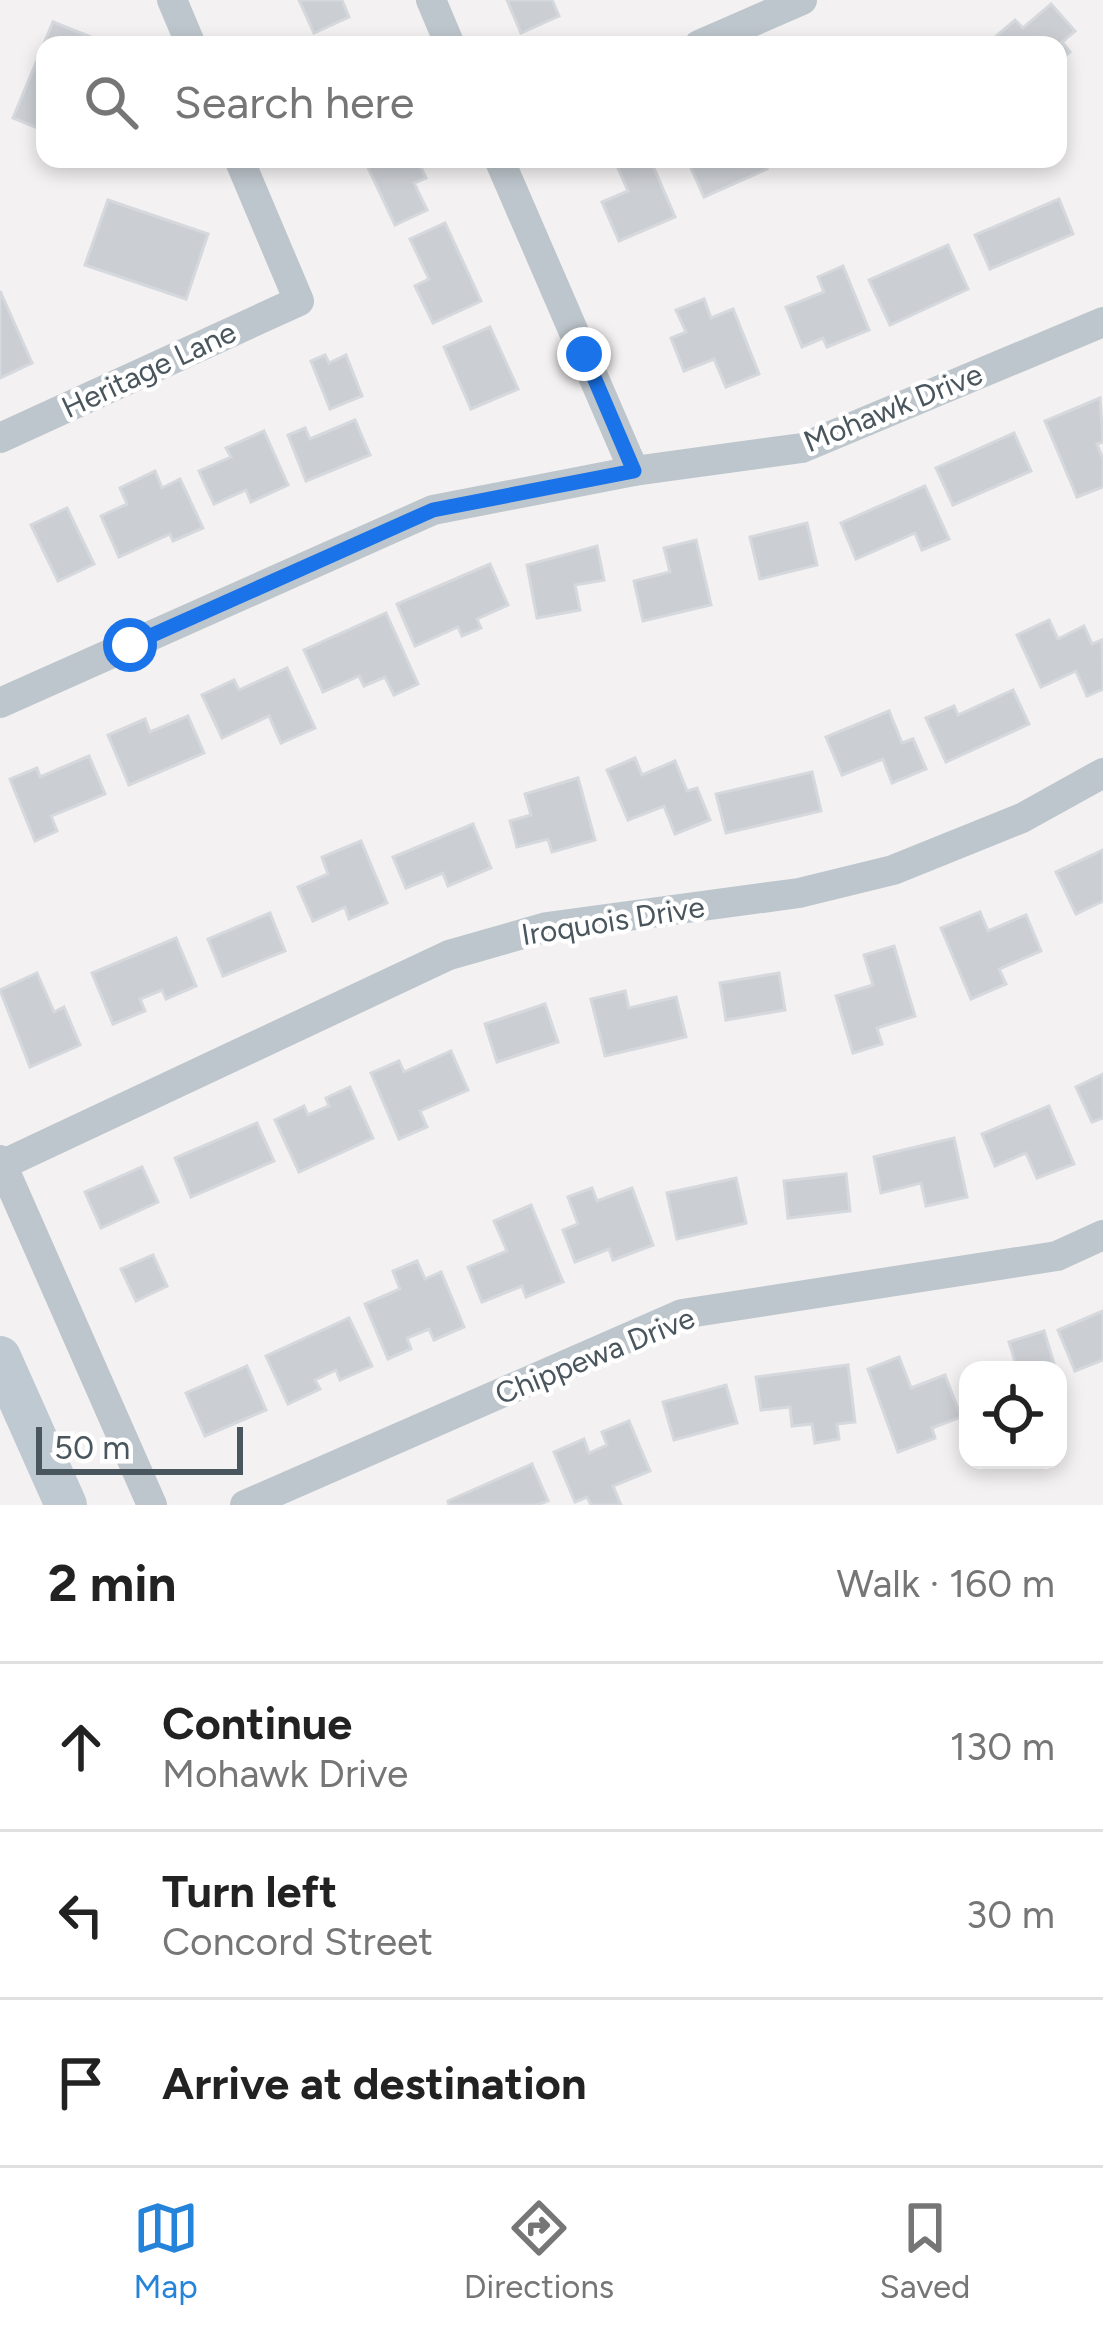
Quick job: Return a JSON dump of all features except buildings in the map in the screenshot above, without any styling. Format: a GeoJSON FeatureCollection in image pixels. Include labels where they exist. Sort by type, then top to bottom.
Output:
{"type":"FeatureCollection","features":[{"type":"Feature","properties":{"kind":"main road"},"geometry":{"type":"LineString","coordinates":[[0,1357],[66,1505]]}},
{"type":"Feature","properties":{"kind":"street"},"geometry":{"type":"LineString","coordinates":[[172,0],[187,36]]}},
{"type":"Feature","properties":{"kind":"street"},"geometry":{"type":"LineString","coordinates":[[431,0],[446,36]]}},
{"type":"Feature","properties":{"kind":"street"},"geometry":{"type":"LineString","coordinates":[[720,36],[802,0]]}},
{"type":"Feature","properties":{"kind":"street","name":"Heritage Lane"},"geometry":{"type":"LineString","coordinates":[[0,438],[299,302],[243,168]]}},
{"type":"Feature","properties":{"kind":"street"},"geometry":{"type":"LineString","coordinates":[[504,168],[634,471]]}},
{"type":"Feature","properties":{"kind":"street","name":"Mohawk Drive"},"geometry":{"type":"LineString","coordinates":[[0,703],[433,510],[634,471],[802,448],[1103,322]]}},
{"type":"Feature","properties":{"kind":"street","name":"Iroquois Drive"},"geometry":{"type":"LineString","coordinates":[[1,1162],[449,955],[547,927],[799,893],[892,870],[1022,818],[1103,773]]}},
{"type":"Feature","properties":{"kind":"street"},"geometry":{"type":"LineString","coordinates":[[1,1162],[152,1505]]}},
{"type":"Feature","properties":{"kind":"street","name":"Chippewa Drive"},"geometry":{"type":"LineString","coordinates":[[245,1505],[682,1314],[1057,1256],[1103,1235]]}},
{"type":"Feature","properties":{"kind":"route"},"geometry":{"type":"LineString","coordinates":[[130,645],[433,510],[634,471],[584,354]]}}]}
